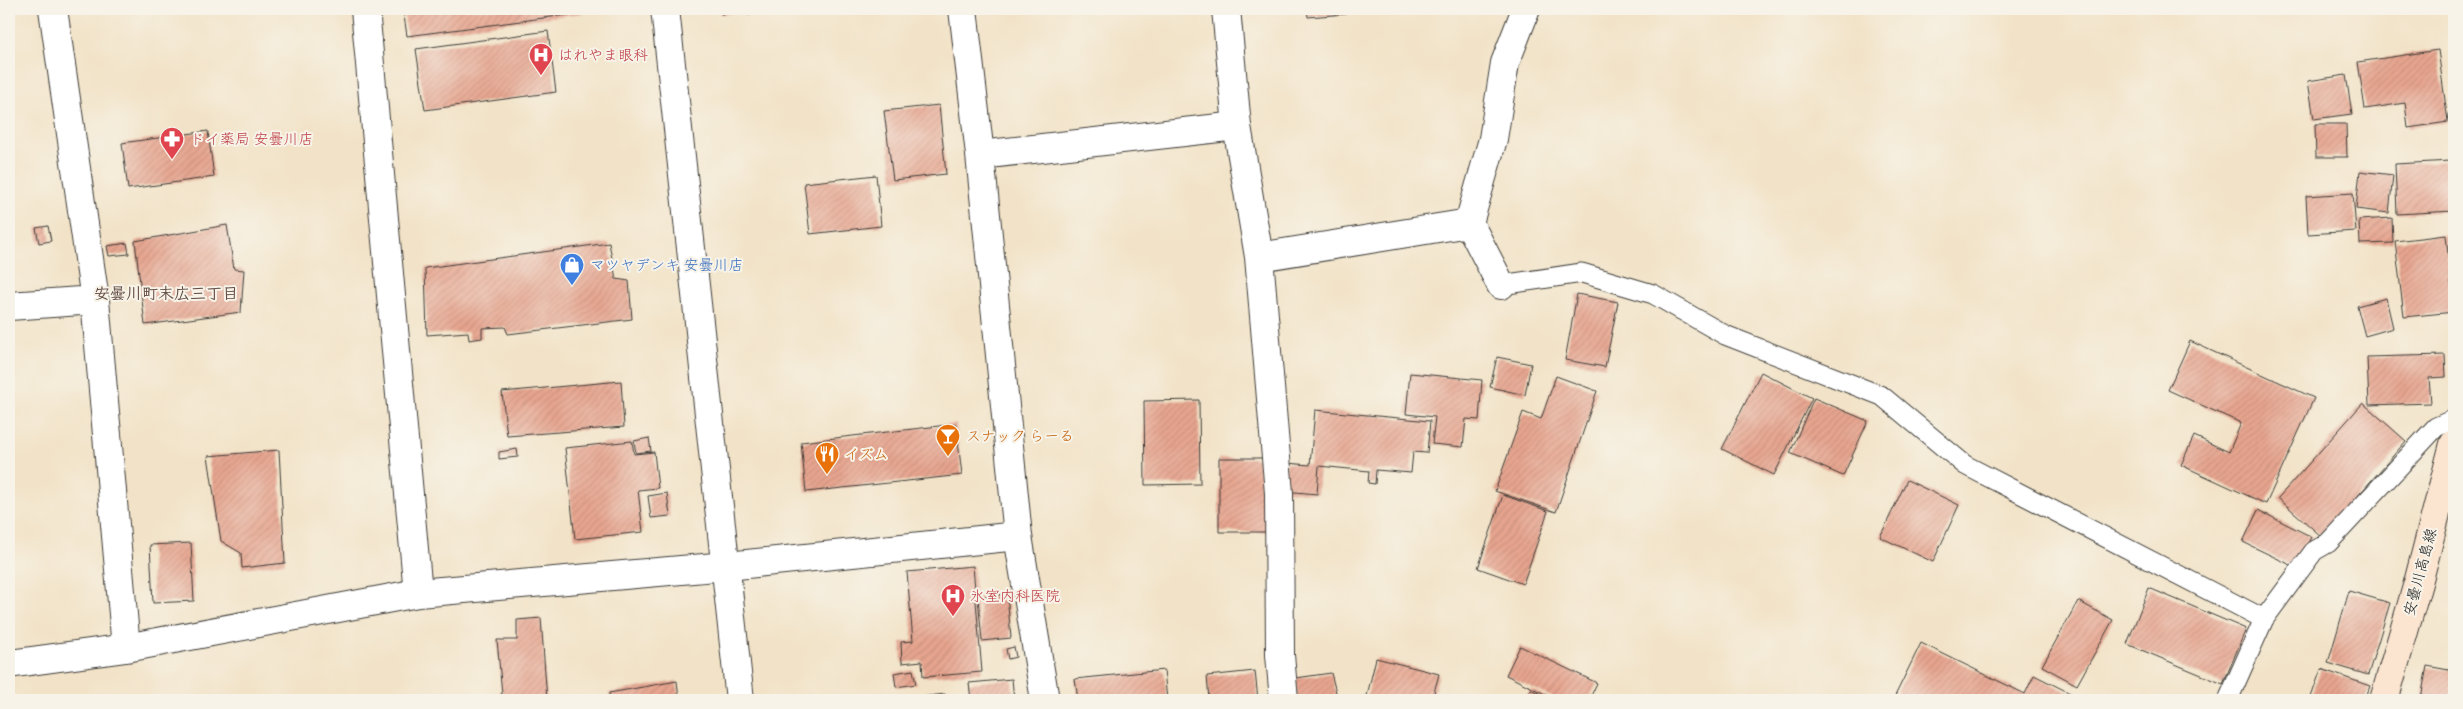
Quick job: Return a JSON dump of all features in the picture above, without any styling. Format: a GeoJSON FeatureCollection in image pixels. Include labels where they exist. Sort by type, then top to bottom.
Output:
{"type":"FeatureCollection","features":[{"type":"Feature","properties":{"kind":"main road","name":"安曇川高島線"},"geometry":{"type":"LineString","coordinates":[[2384,700],[2418,583],[2454,444]]}},
{"type":"Feature","properties":{"kind":"street"},"geometry":{"type":"LineString","coordinates":[[53,9],[95,300],[126,648]]}},
{"type":"Feature","properties":{"kind":"street"},"geometry":{"type":"LineString","coordinates":[[365,9],[418,593]]}},
{"type":"Feature","properties":{"kind":"street"},"geometry":{"type":"LineString","coordinates":[[665,9],[727,566],[740,700]]}},
{"type":"Feature","properties":{"kind":"street"},"geometry":{"type":"LineString","coordinates":[[963,9],[980,155],[1018,536],[1045,700]]}},
{"type":"Feature","properties":{"kind":"street"},"geometry":{"type":"LineString","coordinates":[[1226,9],[1237,126],[1259,257],[1279,493],[1280,655],[1284,700]]}},
{"type":"Feature","properties":{"kind":"street"},"geometry":{"type":"LineString","coordinates":[[1501,285],[1469,222],[1493,138],[1504,63],[1526,9]]}},
{"type":"Feature","properties":{"kind":"street"},"geometry":{"type":"LineString","coordinates":[[980,155],[1237,126]]}},
{"type":"Feature","properties":{"kind":"street"},"geometry":{"type":"LineString","coordinates":[[1259,257],[1469,222]]}},
{"type":"Feature","properties":{"kind":"street"},"geometry":{"type":"LineString","coordinates":[[9,306],[95,300]]}},
{"type":"Feature","properties":{"kind":"street"},"geometry":{"type":"LineString","coordinates":[[9,664],[126,648],[418,593],[727,566],[1018,536]]}},
{"type":"Feature","properties":{"kind":"lane"},"geometry":{"type":"LineString","coordinates":[[1501,285],[1582,273],[1653,294],[1725,335],[1882,396],[1965,465],[2264,619]]}},
{"type":"Feature","properties":{"kind":"lane"},"geometry":{"type":"LineString","coordinates":[[2228,700],[2264,619],[2314,551],[2328,542],[2436,427],[2454,419]]}},
{"type":"Feature","properties":{"kind":"building"},"geometry":{"type":"Polygon","coordinates":[[[403,9],[604,9],[604,10],[407,36],[403,9]]]}},
{"type":"Feature","properties":{"kind":"building"},"geometry":{"type":"Polygon","coordinates":[[[721,9],[744,9],[744,12],[721,14],[721,9]]]}},
{"type":"Feature","properties":{"kind":"building"},"geometry":{"type":"Polygon","coordinates":[[[747,9],[777,9],[778,10],[748,15],[747,9]]]}},
{"type":"Feature","properties":{"kind":"building"},"geometry":{"type":"Polygon","coordinates":[[[1307,9],[1345,9],[1346,14],[1308,17],[1307,9]]]}},
{"type":"Feature","properties":{"kind":"building"},"geometry":{"type":"Polygon","coordinates":[[[548,31],[556,92],[425,110],[416,49],[548,31]]]}},
{"type":"Feature","properties":{"kind":"building"},"geometry":{"type":"Polygon","coordinates":[[[2438,50],[2448,122],[2408,128],[2405,103],[2365,109],[2358,62],[2438,50]]]}},
{"type":"Feature","properties":{"kind":"building"},"geometry":{"type":"Polygon","coordinates":[[[2346,75],[2352,114],[2314,119],[2308,81],[2346,75]]]}},
{"type":"Feature","properties":{"kind":"building"},"geometry":{"type":"Polygon","coordinates":[[[939,105],[946,174],[893,180],[884,111],[939,105]]]}},
{"type":"Feature","properties":{"kind":"building"},"geometry":{"type":"Polygon","coordinates":[[[2315,124],[2346,124],[2347,157],[2316,157],[2315,124]]]}},
{"type":"Feature","properties":{"kind":"building"},"geometry":{"type":"Polygon","coordinates":[[[208,131],[214,177],[128,189],[122,143],[208,131]]]}},
{"type":"Feature","properties":{"kind":"building"},"geometry":{"type":"Polygon","coordinates":[[[2451,161],[2454,211],[2397,214],[2395,164],[2451,161]]]}},
{"type":"Feature","properties":{"kind":"building"},"geometry":{"type":"Polygon","coordinates":[[[2360,171],[2393,175],[2389,213],[2356,209],[2360,171]]]}},
{"type":"Feature","properties":{"kind":"building"},"geometry":{"type":"Polygon","coordinates":[[[876,175],[881,226],[810,234],[804,183],[876,175]]]}},
{"type":"Feature","properties":{"kind":"building"},"geometry":{"type":"Polygon","coordinates":[[[2353,193],[2356,231],[2308,234],[2306,196],[2353,193]]]}},
{"type":"Feature","properties":{"kind":"building"},"geometry":{"type":"Polygon","coordinates":[[[2392,218],[2393,243],[2360,244],[2359,220],[2392,218]]]}},
{"type":"Feature","properties":{"kind":"building"},"geometry":{"type":"Polygon","coordinates":[[[227,225],[234,269],[244,270],[241,312],[145,325],[135,241],[227,225]]]}},
{"type":"Feature","properties":{"kind":"building"},"geometry":{"type":"Polygon","coordinates":[[[48,226],[51,241],[39,243],[36,228],[48,226]]]}},
{"type":"Feature","properties":{"kind":"building"},"geometry":{"type":"Polygon","coordinates":[[[2446,235],[2454,312],[2404,317],[2395,241],[2446,235]]]}},
{"type":"Feature","properties":{"kind":"building"},"geometry":{"type":"Polygon","coordinates":[[[127,243],[129,254],[109,256],[107,246],[127,243]]]}},
{"type":"Feature","properties":{"kind":"building"},"geometry":{"type":"Polygon","coordinates":[[[609,243],[616,279],[629,281],[632,319],[508,334],[505,327],[482,328],[482,338],[469,340],[468,332],[427,335],[425,268],[609,243]]]}},
{"type":"Feature","properties":{"kind":"building"},"geometry":{"type":"Polygon","coordinates":[[[1577,294],[1618,302],[1605,367],[1565,360],[1577,294]]]}},
{"type":"Feature","properties":{"kind":"building"},"geometry":{"type":"Polygon","coordinates":[[[2386,298],[2393,328],[2365,336],[2357,306],[2386,298]]]}},
{"type":"Feature","properties":{"kind":"building"},"geometry":{"type":"Polygon","coordinates":[[[2190,341],[2314,398],[2266,504],[2181,465],[2194,436],[2229,452],[2241,423],[2168,390],[2190,341]]]}},
{"type":"Feature","properties":{"kind":"building"},"geometry":{"type":"Polygon","coordinates":[[[2445,355],[2446,377],[2429,378],[2431,403],[2369,405],[2367,357],[2445,355]]]}},
{"type":"Feature","properties":{"kind":"building"},"geometry":{"type":"Polygon","coordinates":[[[1497,357],[1531,364],[1525,395],[1490,387],[1497,357]]]}},
{"type":"Feature","properties":{"kind":"building"},"geometry":{"type":"Polygon","coordinates":[[[1761,372],[1812,398],[1774,475],[1722,449],[1761,372]]]}},
{"type":"Feature","properties":{"kind":"building"},"geometry":{"type":"Polygon","coordinates":[[[1410,373],[1482,380],[1479,420],[1466,419],[1463,447],[1432,444],[1435,417],[1406,414],[1410,373]]]}},
{"type":"Feature","properties":{"kind":"building"},"geometry":{"type":"Polygon","coordinates":[[[1556,376],[1597,391],[1556,512],[1495,491],[1523,412],[1541,419],[1556,376]]]}},
{"type":"Feature","properties":{"kind":"building"},"geometry":{"type":"Polygon","coordinates":[[[621,381],[624,427],[507,436],[502,392],[621,381]]]}},
{"type":"Feature","properties":{"kind":"building"},"geometry":{"type":"Polygon","coordinates":[[[1814,398],[1868,421],[1843,476],[1790,453],[1814,398]]]}},
{"type":"Feature","properties":{"kind":"building"},"geometry":{"type":"Polygon","coordinates":[[[1199,400],[1200,484],[1145,485],[1144,401],[1199,400]]]}},
{"type":"Feature","properties":{"kind":"building"},"geometry":{"type":"Polygon","coordinates":[[[2363,403],[2406,441],[2322,537],[2278,498],[2363,403]]]}},
{"type":"Feature","properties":{"kind":"building"},"geometry":{"type":"Polygon","coordinates":[[[1315,410],[1430,421],[1427,453],[1413,452],[1411,473],[1376,470],[1375,484],[1368,483],[1369,471],[1319,466],[1317,494],[1284,491],[1286,463],[1310,465],[1315,410]]]}},
{"type":"Feature","properties":{"kind":"building"},"geometry":{"type":"Polygon","coordinates":[[[956,424],[962,475],[806,492],[801,442],[956,424]]]}},
{"type":"Feature","properties":{"kind":"building"},"geometry":{"type":"Polygon","coordinates":[[[649,438],[651,451],[636,453],[634,441],[649,438]]]}},
{"type":"Feature","properties":{"kind":"building"},"geometry":{"type":"Polygon","coordinates":[[[632,441],[634,454],[654,452],[658,488],[638,490],[643,532],[575,539],[565,448],[632,441]]]}},
{"type":"Feature","properties":{"kind":"building"},"geometry":{"type":"Polygon","coordinates":[[[517,449],[518,457],[499,459],[499,452],[517,449]]]}},
{"type":"Feature","properties":{"kind":"building"},"geometry":{"type":"Polygon","coordinates":[[[279,450],[285,563],[242,568],[241,553],[221,541],[208,456],[279,450]]]}},
{"type":"Feature","properties":{"kind":"building"},"geometry":{"type":"Polygon","coordinates":[[[1219,458],[1268,458],[1269,532],[1219,532],[1219,458]]]}},
{"type":"Feature","properties":{"kind":"building"},"geometry":{"type":"Polygon","coordinates":[[[1907,480],[1959,505],[1933,562],[1880,537],[1907,480]]]}},
{"type":"Feature","properties":{"kind":"building"},"geometry":{"type":"Polygon","coordinates":[[[667,493],[670,516],[651,518],[648,496],[667,493]]]}},
{"type":"Feature","properties":{"kind":"building"},"geometry":{"type":"Polygon","coordinates":[[[1503,495],[1548,511],[1523,584],[1478,568],[1503,495]]]}},
{"type":"Feature","properties":{"kind":"building"},"geometry":{"type":"Polygon","coordinates":[[[2258,510],[2312,537],[2297,568],[2243,542],[2258,510]]]}},
{"type":"Feature","properties":{"kind":"building"},"geometry":{"type":"Polygon","coordinates":[[[191,543],[194,601],[153,603],[150,545],[191,543]]]}},
{"type":"Feature","properties":{"kind":"building"},"geometry":{"type":"Polygon","coordinates":[[[973,566],[982,672],[923,677],[922,661],[902,663],[901,642],[913,641],[907,572],[973,566]]]}},
{"type":"Feature","properties":{"kind":"building"},"geometry":{"type":"Polygon","coordinates":[[[2149,588],[2246,629],[2223,684],[2127,644],[2149,588]]]}},
{"type":"Feature","properties":{"kind":"building"},"geometry":{"type":"Polygon","coordinates":[[[2349,591],[2390,603],[2368,675],[2328,663],[2349,591]]]}},
{"type":"Feature","properties":{"kind":"building"},"geometry":{"type":"Polygon","coordinates":[[[1007,594],[1011,638],[982,641],[978,597],[1007,594]]]}},
{"type":"Feature","properties":{"kind":"building"},"geometry":{"type":"Polygon","coordinates":[[[2078,601],[2113,620],[2077,685],[2042,666],[2078,601]]]}},
{"type":"Feature","properties":{"kind":"building"},"geometry":{"type":"Polygon","coordinates":[[[541,618],[547,700],[490,700],[502,694],[497,640],[517,640],[517,620],[541,618]]]}},
{"type":"Feature","properties":{"kind":"building"},"geometry":{"type":"Polygon","coordinates":[[[1921,643],[2025,694],[2034,675],[2072,694],[2069,700],[1893,700],[1921,643]]]}},
{"type":"Feature","properties":{"kind":"building"},"geometry":{"type":"Polygon","coordinates":[[[1520,646],[1597,683],[1589,700],[1557,700],[1506,675],[1520,646]]]}},
{"type":"Feature","properties":{"kind":"building"},"geometry":{"type":"Polygon","coordinates":[[[1014,647],[1016,657],[1008,659],[1006,649],[1014,647]]]}},
{"type":"Feature","properties":{"kind":"building"},"geometry":{"type":"Polygon","coordinates":[[[1376,658],[1439,674],[1432,700],[1366,700],[1376,658]]]}},
{"type":"Feature","properties":{"kind":"building"},"geometry":{"type":"Polygon","coordinates":[[[2427,666],[2454,671],[2451,700],[2421,698],[2427,666]]]}},
{"type":"Feature","properties":{"kind":"building"},"geometry":{"type":"Polygon","coordinates":[[[2321,669],[2370,686],[2365,700],[2310,700],[2321,669]]]}},
{"type":"Feature","properties":{"kind":"building"},"geometry":{"type":"Polygon","coordinates":[[[913,670],[916,684],[896,687],[894,673],[913,670]]]}},
{"type":"Feature","properties":{"kind":"building"},"geometry":{"type":"Polygon","coordinates":[[[1164,670],[1167,700],[1078,700],[1075,679],[1164,670]]]}},
{"type":"Feature","properties":{"kind":"building"},"geometry":{"type":"Polygon","coordinates":[[[1255,671],[1258,700],[1209,700],[1207,676],[1255,671]]]}},
{"type":"Feature","properties":{"kind":"building"},"geometry":{"type":"Polygon","coordinates":[[[1331,673],[1338,700],[1297,700],[1296,678],[1331,673]]]}},
{"type":"Feature","properties":{"kind":"building"},"geometry":{"type":"Polygon","coordinates":[[[1012,679],[1014,700],[971,700],[969,683],[1012,679]]]}},
{"type":"Feature","properties":{"kind":"building"},"geometry":{"type":"Polygon","coordinates":[[[677,681],[679,700],[610,700],[609,693],[677,681]]]}},
{"type":"Feature","properties":{"kind":"building"},"geometry":{"type":"Polygon","coordinates":[[[1531,689],[1551,700],[1525,700],[1531,689]]]}},
{"type":"Feature","properties":{"kind":"building"},"geometry":{"type":"Polygon","coordinates":[[[945,694],[946,700],[903,700],[903,699],[945,694]]]}},
{"type":"Feature","properties":{"kind":"place","name":"はれやま眼科"},"geometry":{"type":"Point","coordinates":[541,76]}},
{"type":"Feature","properties":{"kind":"place","name":"ドイ薬局 安曇川店"},"geometry":{"type":"Point","coordinates":[172,160]}},
{"type":"Feature","properties":{"kind":"place","name":"マツヤデンキ 安曇川店"},"geometry":{"type":"Point","coordinates":[572,286]}},
{"type":"Feature","properties":{"kind":"place","name":"スナック らーる"},"geometry":{"type":"Point","coordinates":[948,457]}},
{"type":"Feature","properties":{"kind":"place","name":"イズム"},"geometry":{"type":"Point","coordinates":[827,475]}},
{"type":"Feature","properties":{"kind":"place","name":"氷室内科医院"},"geometry":{"type":"Point","coordinates":[953,617]}},
{"type":"Feature","properties":{"kind":"district","name":"安曇川町末広三丁目"},"geometry":{"type":"Point","coordinates":[166,293]}}]}
